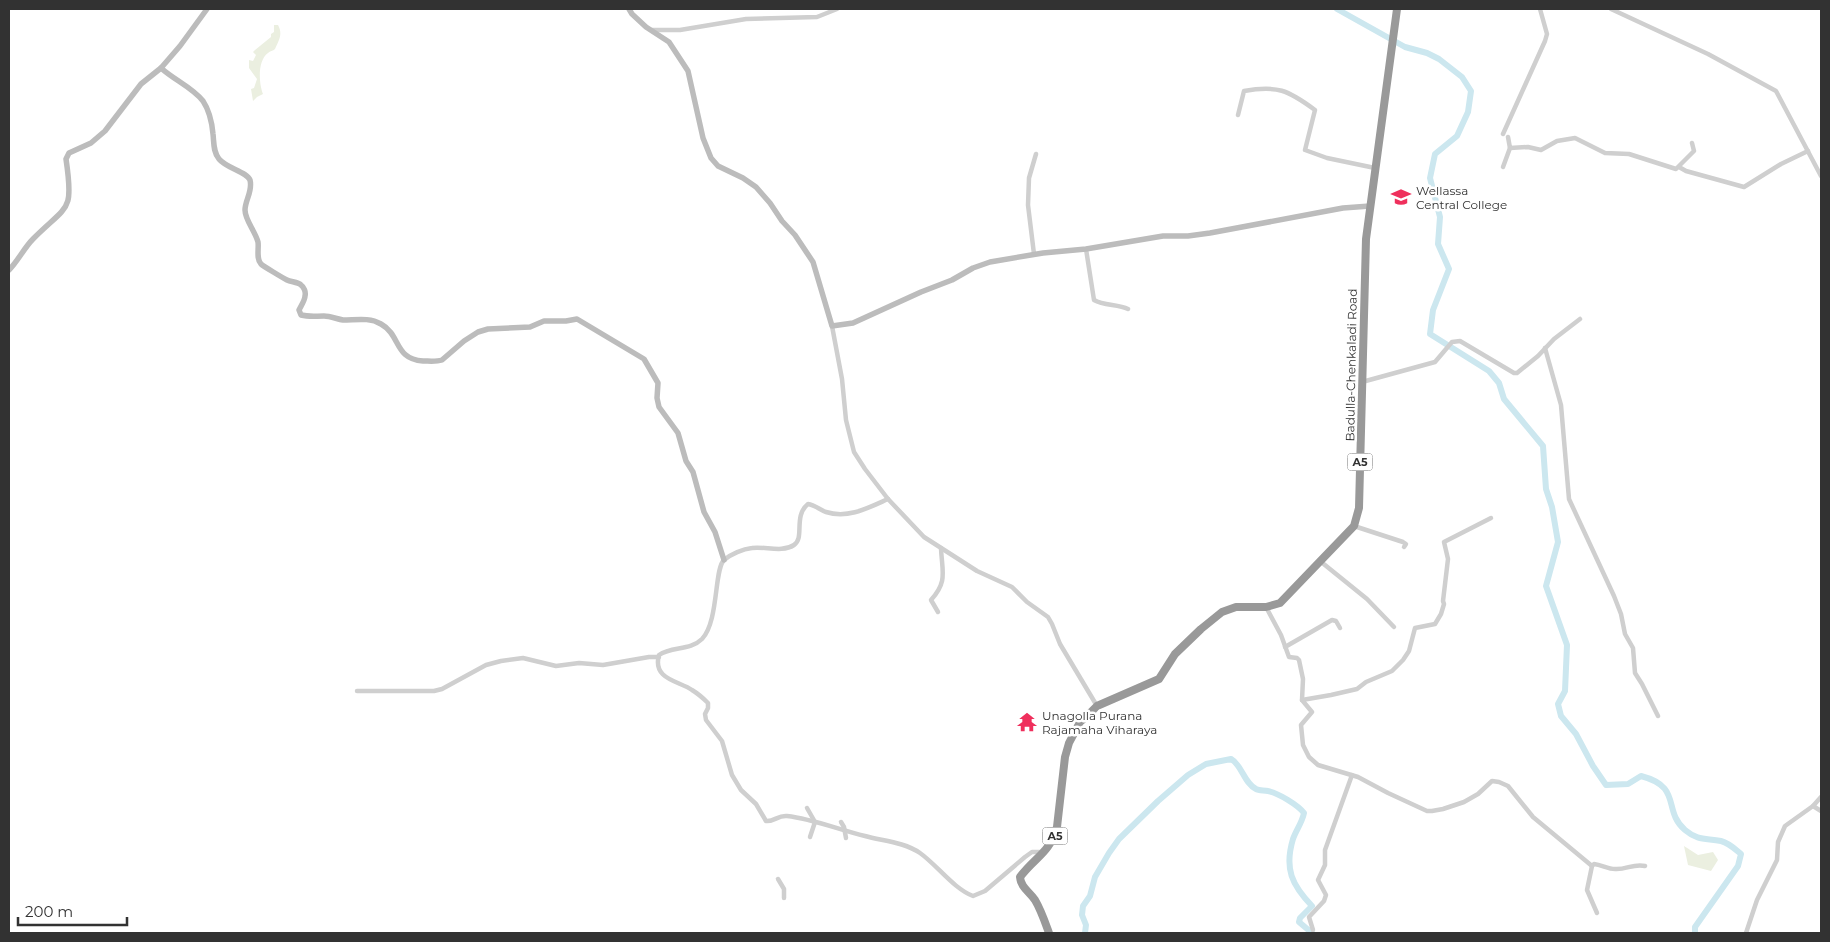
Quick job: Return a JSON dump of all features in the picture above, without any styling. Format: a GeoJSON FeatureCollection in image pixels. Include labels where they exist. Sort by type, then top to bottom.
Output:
{"type":"FeatureCollection","features":[{"type":"Feature","properties":{"kind":"highway","name":"Badulla-Chenkaladi Road"},"geometry":{"type":"LineString","coordinates":[[1049,933],[1041,912],[1034,899],[1021,883],[1020,877],[1030,864],[1045,853],[1054,838],[1058,827],[1064,757],[1083,719],[1097,706],[1159,679],[1175,654],[1200,629],[1222,612],[1236,607],[1266,607],[1280,603],[1354,526],[1360,508],[1366,239],[1397,9]]}},
{"type":"Feature","properties":{"kind":"main road"},"geometry":{"type":"LineString","coordinates":[[9,270],[33,239],[61,214],[67,206],[70,185],[66,159],[69,153],[99,138],[141,84],[161,68],[180,46],[207,9]]}},
{"type":"Feature","properties":{"kind":"main road"},"geometry":{"type":"LineString","coordinates":[[629,9],[632,14],[651,30],[669,42],[688,71],[695,94],[703,138],[711,158],[718,166],[743,178],[756,188],[795,235],[812,262],[832,326],[853,323],[952,280],[982,264],[1034,254],[1086,249],[1163,236],[1188,236],[1210,233],[1343,208],[1370,206]]}},
{"type":"Feature","properties":{"kind":"main road"},"geometry":{"type":"LineString","coordinates":[[161,68],[191,89],[203,102],[210,118],[215,151],[218,158],[227,166],[246,175],[250,179],[251,188],[245,210],[246,216],[254,229],[259,249],[258,257],[261,264],[285,279],[301,285],[306,297],[299,310],[300,315],[310,317],[325,316],[342,320],[364,319],[374,321],[384,325],[408,358],[418,361],[438,362],[478,332],[488,329],[530,327],[544,321],[577,319],[644,359],[658,382],[657,398],[659,408],[678,433],[686,461],[693,472],[704,512],[715,532],[724,560]]}},
{"type":"Feature","properties":{"kind":"street"},"geometry":{"type":"LineString","coordinates":[[651,30],[680,30],[746,19],[817,17],[826,10],[837,9]]}},
{"type":"Feature","properties":{"kind":"street"},"geometry":{"type":"LineString","coordinates":[[1503,134],[1545,41],[1547,34],[1540,9]]}},
{"type":"Feature","properties":{"kind":"street"},"geometry":{"type":"LineString","coordinates":[[1611,9],[1708,54],[1776,91],[1821,176]]}},
{"type":"Feature","properties":{"kind":"street"},"geometry":{"type":"LineString","coordinates":[[1238,115],[1244,92],[1273,88],[1285,91],[1315,110],[1305,150],[1327,158],[1375,168]]}},
{"type":"Feature","properties":{"kind":"street"},"geometry":{"type":"LineString","coordinates":[[1503,167],[1510,148],[1508,137]]}},
{"type":"Feature","properties":{"kind":"street"},"geometry":{"type":"LineString","coordinates":[[1510,148],[1528,147],[1541,150],[1557,141],[1575,138],[1605,153],[1629,154],[1651,160],[1667,168],[1676,169],[1694,151],[1692,143]]}},
{"type":"Feature","properties":{"kind":"street"},"geometry":{"type":"LineString","coordinates":[[1678,167],[1686,171],[1744,187],[1781,164],[1808,151]]}},
{"type":"Feature","properties":{"kind":"street"},"geometry":{"type":"LineString","coordinates":[[1034,254],[1028,205],[1029,178],[1036,154]]}},
{"type":"Feature","properties":{"kind":"street"},"geometry":{"type":"LineString","coordinates":[[1086,249],[1094,300],[1099,303],[1122,306],[1128,309]]}},
{"type":"Feature","properties":{"kind":"street"},"geometry":{"type":"LineString","coordinates":[[1362,382],[1435,362],[1452,342],[1460,341],[1514,373],[1522,370],[1566,329],[1580,319]]}},
{"type":"Feature","properties":{"kind":"street"},"geometry":{"type":"LineString","coordinates":[[832,326],[842,379],[846,420],[854,452],[888,500],[924,536],[977,571],[1012,587],[1027,602],[1048,617],[1060,644],[1097,706]]}},
{"type":"Feature","properties":{"kind":"street"},"geometry":{"type":"LineString","coordinates":[[1545,348],[1561,405],[1569,499],[1621,614],[1624,634],[1633,648],[1634,673],[1642,684],[1658,716]]}},
{"type":"Feature","properties":{"kind":"street"},"geometry":{"type":"LineString","coordinates":[[888,500],[846,515],[825,512],[808,504],[803,508],[800,516],[799,536],[794,545],[779,548],[753,548],[740,551],[724,560],[720,570],[711,620],[704,637],[693,645],[662,653],[658,661],[662,673],[672,681],[691,688],[708,703],[705,714],[706,720],[722,741],[732,775],[742,790],[756,804],[766,821],[770,822],[781,816],[816,822],[896,842],[919,852],[963,893],[973,896],[985,891],[1032,852],[1045,853]]}},
{"type":"Feature","properties":{"kind":"street"},"geometry":{"type":"LineString","coordinates":[[1302,700],[1331,696],[1357,689],[1366,682],[1392,671],[1409,651],[1416,628],[1435,624],[1441,614],[1444,604],[1448,559],[1444,542],[1491,518]]}},
{"type":"Feature","properties":{"kind":"street"},"geometry":{"type":"LineString","coordinates":[[1354,526],[1403,542],[1406,544],[1404,547]]}},
{"type":"Feature","properties":{"kind":"street"},"geometry":{"type":"LineString","coordinates":[[938,612],[931,600],[939,591],[943,582],[941,548]]}},
{"type":"Feature","properties":{"kind":"street"},"geometry":{"type":"LineString","coordinates":[[1320,561],[1366,598],[1394,627]]}},
{"type":"Feature","properties":{"kind":"street"},"geometry":{"type":"LineString","coordinates":[[1266,607],[1290,657],[1299,660],[1303,679],[1302,700],[1312,712],[1300,725],[1303,745],[1309,756],[1318,764],[1352,775],[1410,804],[1432,812],[1464,802],[1478,794],[1492,782],[1499,782],[1508,786],[1533,817],[1544,827],[1592,866]]}},
{"type":"Feature","properties":{"kind":"street"},"geometry":{"type":"LineString","coordinates":[[1285,647],[1332,620],[1336,621],[1340,628]]}},
{"type":"Feature","properties":{"kind":"street"},"geometry":{"type":"LineString","coordinates":[[358,691],[434,691],[442,689],[486,665],[515,659],[533,660],[556,666],[579,663],[602,665],[659,657]]}},
{"type":"Feature","properties":{"kind":"street"},"geometry":{"type":"LineString","coordinates":[[1313,930],[1309,917],[1324,901],[1326,895],[1318,880],[1325,864],[1325,850],[1352,775]]}},
{"type":"Feature","properties":{"kind":"street"},"geometry":{"type":"LineString","coordinates":[[1746,933],[1757,900],[1777,860],[1778,842],[1784,826],[1813,806],[1821,797]]}},
{"type":"Feature","properties":{"kind":"street"},"geometry":{"type":"LineString","coordinates":[[1813,806],[1821,811]]}},
{"type":"Feature","properties":{"kind":"street"},"geometry":{"type":"LineString","coordinates":[[807,808],[816,822]]}},
{"type":"Feature","properties":{"kind":"street"},"geometry":{"type":"LineString","coordinates":[[810,837],[816,822]]}},
{"type":"Feature","properties":{"kind":"street"},"geometry":{"type":"LineString","coordinates":[[841,822],[846,838]]}},
{"type":"Feature","properties":{"kind":"street"},"geometry":{"type":"LineString","coordinates":[[1592,866],[1599,864],[1617,870],[1636,865],[1645,866]]}},
{"type":"Feature","properties":{"kind":"street"},"geometry":{"type":"LineString","coordinates":[[1592,866],[1587,890],[1597,913]]}},
{"type":"Feature","properties":{"kind":"street"},"geometry":{"type":"LineString","coordinates":[[778,879],[784,889],[784,898]]}},
{"type":"Feature","properties":{"kind":"shaded area"},"geometry":{"type":"Polygon","coordinates":[[[274,25],[278,25],[280,37],[275,49],[268,53],[262,61],[260,79],[263,94],[253,101],[251,89],[254,88],[257,79],[249,68],[249,60],[253,61],[256,55],[253,52],[271,37],[271,34],[274,32],[274,25]]]}},
{"type":"Feature","properties":{"kind":"shaded area"},"geometry":{"type":"Polygon","coordinates":[[[1684,846],[1698,855],[1713,852],[1718,860],[1711,871],[1688,865],[1684,846]]]}},
{"type":"Feature","properties":{"kind":"waterway"},"geometry":{"type":"LineString","coordinates":[[1337,9],[1405,47],[1427,53],[1439,59],[1462,77],[1471,91],[1468,112],[1457,136],[1435,154],[1430,178],[1440,217],[1438,244],[1449,269],[1433,310],[1430,334],[1489,371],[1499,383],[1504,399],[1543,446],[1546,489],[1552,507],[1558,542],[1546,586],[1567,645],[1565,691],[1558,704],[1561,716],[1576,734],[1593,766],[1606,785],[1628,784],[1641,776],[1654,781],[1662,786],[1667,793],[1674,815],[1685,830],[1698,838],[1724,842],[1741,854],[1738,866],[1695,927],[1695,933]]}},
{"type":"Feature","properties":{"kind":"waterway"},"geometry":{"type":"LineString","coordinates":[[1085,933],[1086,925],[1082,915],[1083,906],[1090,896],[1095,877],[1119,839],[1188,775],[1206,764],[1231,759],[1238,765],[1252,786],[1257,790],[1272,792],[1297,806],[1304,813],[1293,839],[1289,859],[1295,883],[1299,891],[1312,906],[1300,918],[1299,922],[1312,933]]}},
{"type":"Feature","properties":{"kind":"place","name":"Wellassa Central College"},"geometry":{"type":"Point","coordinates":[1401,197]}},
{"type":"Feature","properties":{"kind":"place","name":"Unagolla Purana Rajamaha Viharaya"},"geometry":{"type":"Point","coordinates":[1027,722]}}]}
